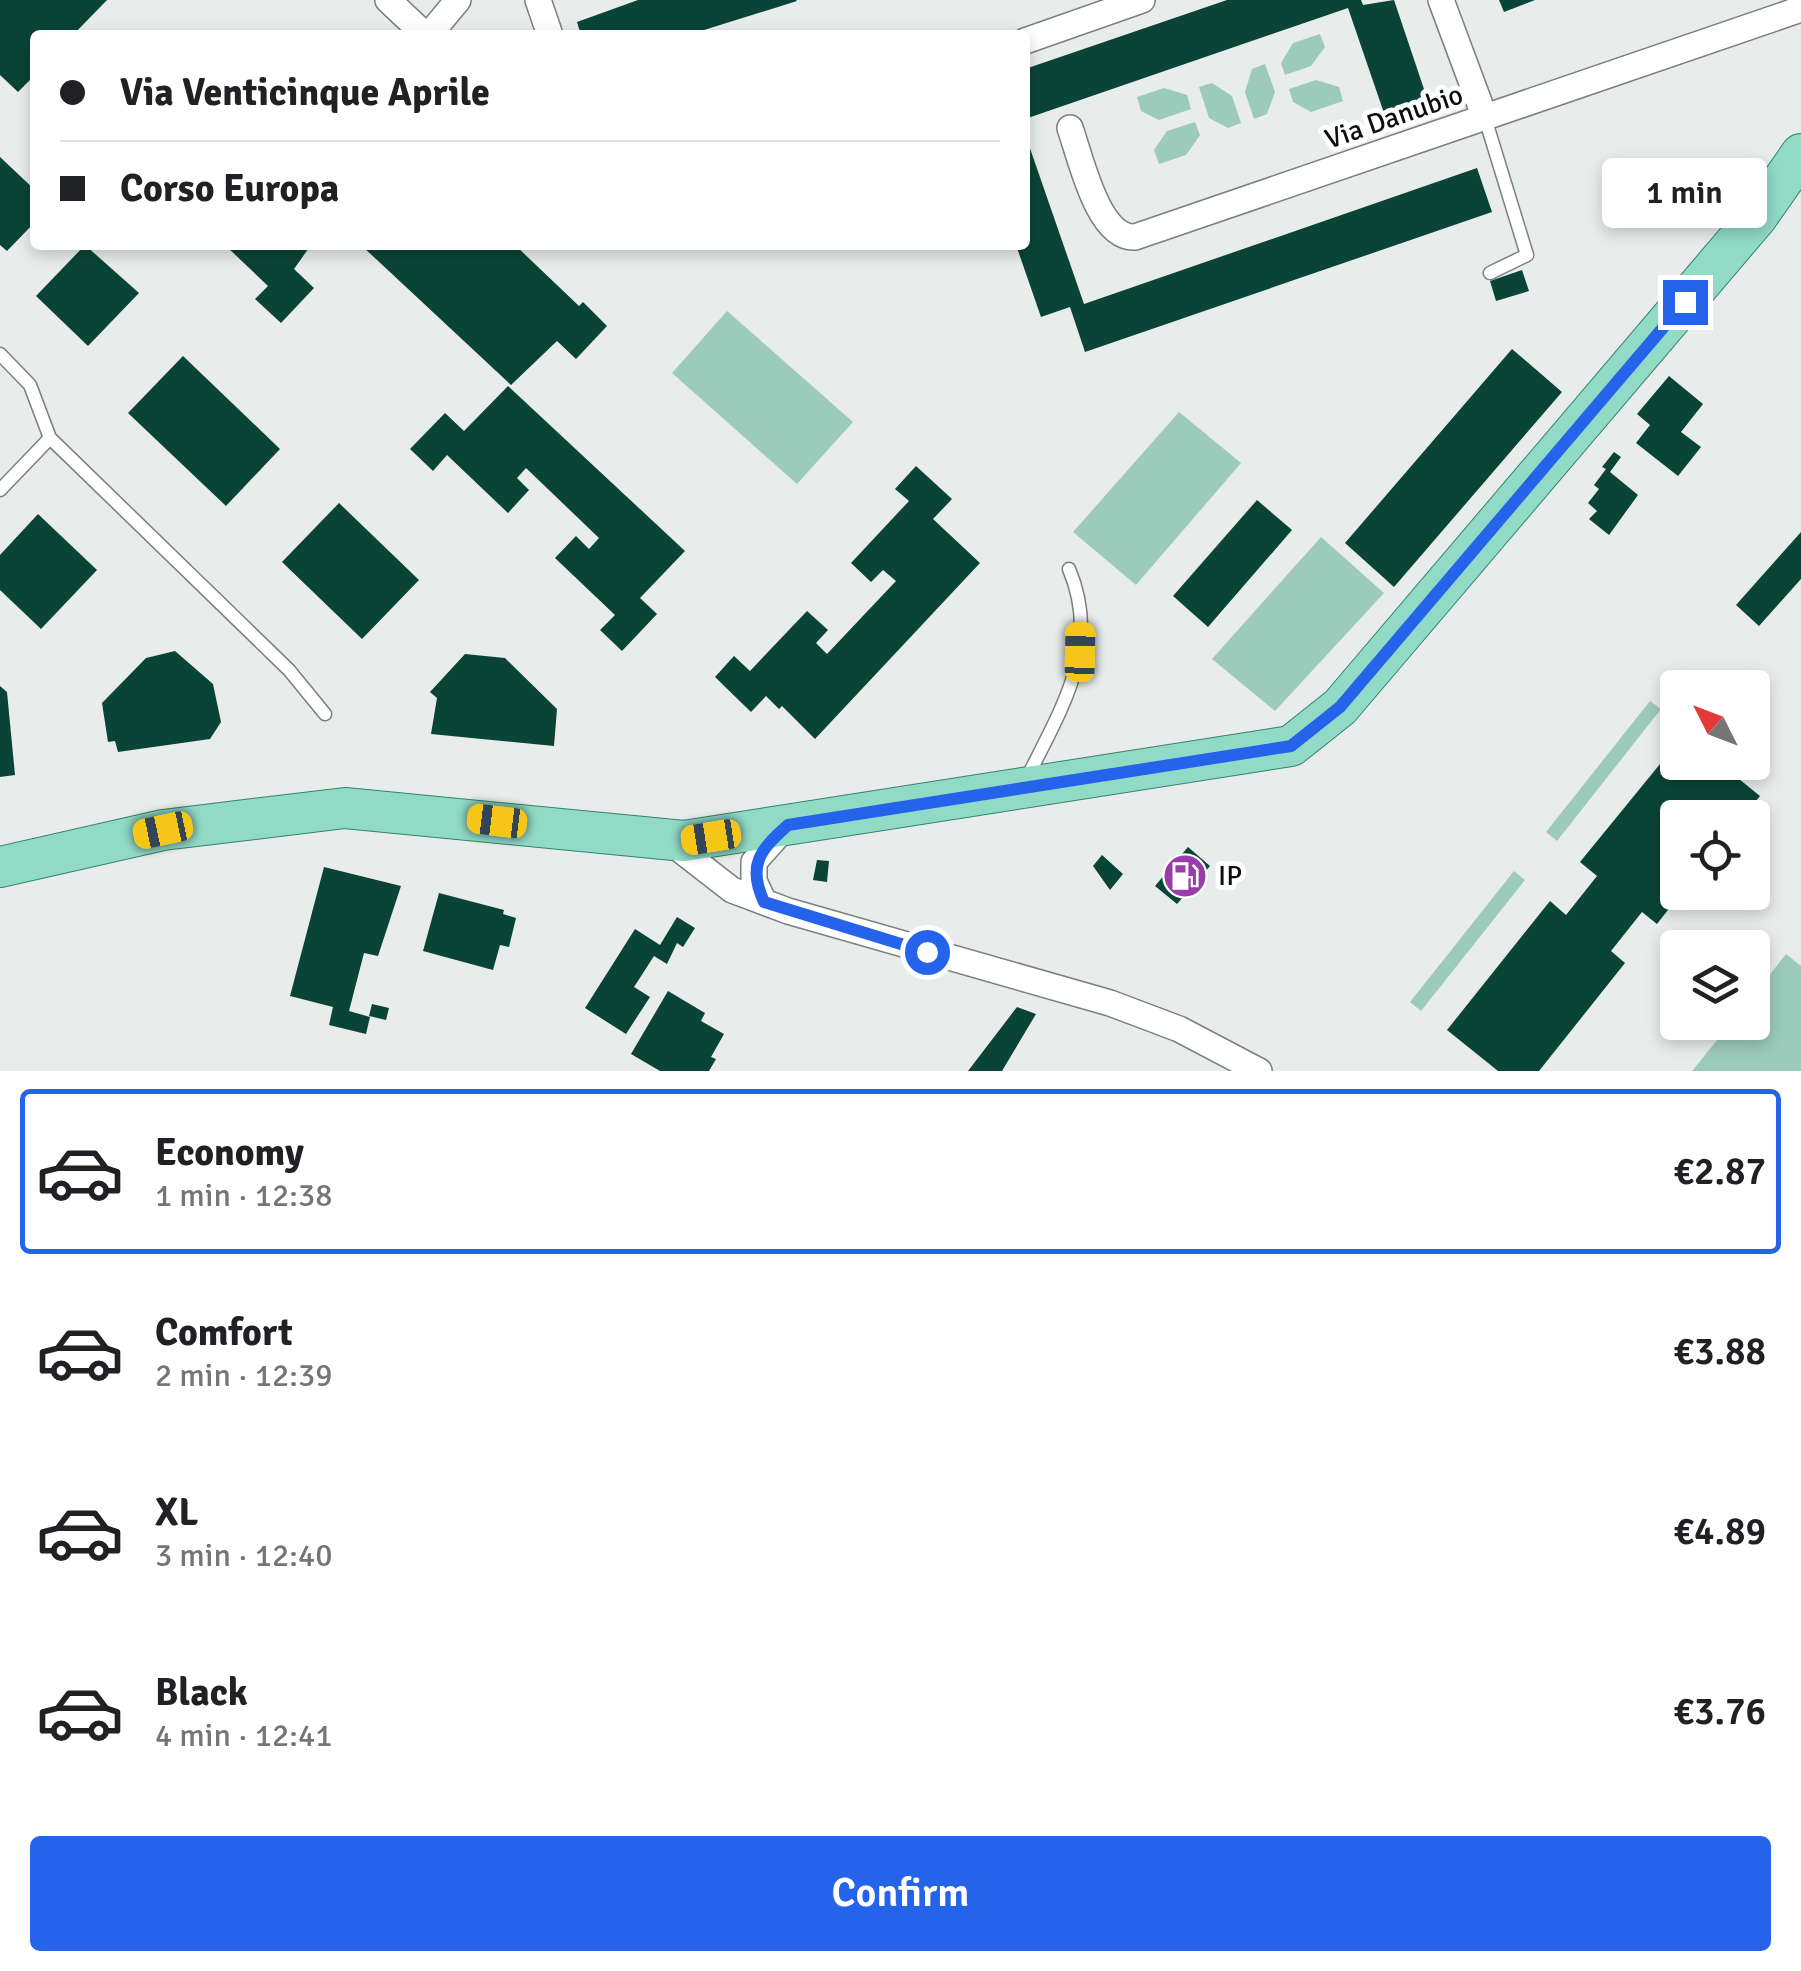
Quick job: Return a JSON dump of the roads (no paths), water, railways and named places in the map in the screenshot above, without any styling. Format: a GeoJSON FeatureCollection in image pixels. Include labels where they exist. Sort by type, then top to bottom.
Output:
{"type":"FeatureCollection","features":[{"type":"Feature","properties":{"kind":"main road"},"geometry":{"type":"LineString","coordinates":[[0,866],[163,830],[345,808],[428,813],[668,841],[712,856],[788,825],[1291,746],[1340,707],[1757,217],[1801,154]]}},
{"type":"Feature","properties":{"kind":"main road"},"geometry":{"type":"LineString","coordinates":[[1757,217],[1801,192]]}},
{"type":"Feature","properties":{"kind":"street"},"geometry":{"type":"LineString","coordinates":[[388,0],[421,30]]}},
{"type":"Feature","properties":{"kind":"street"},"geometry":{"type":"LineString","coordinates":[[431,30],[458,0]]}},
{"type":"Feature","properties":{"kind":"street"},"geometry":{"type":"LineString","coordinates":[[538,0],[548,30]]}},
{"type":"Feature","properties":{"kind":"street"},"geometry":{"type":"LineString","coordinates":[[1030,39],[1142,0]]}},
{"type":"Feature","properties":{"kind":"street"},"geometry":{"type":"LineString","coordinates":[[1442,0],[1484,118]]}},
{"type":"Feature","properties":{"kind":"street","name":"Via Danubio"},"geometry":{"type":"LineString","coordinates":[[1070,128],[1102,216],[1116,234],[1126,238],[1801,8]]}},
{"type":"Feature","properties":{"kind":"street"},"geometry":{"type":"LineString","coordinates":[[764,902],[754,882],[754,862],[788,825]]}},
{"type":"Feature","properties":{"kind":"street"},"geometry":{"type":"LineString","coordinates":[[712,856],[764,902]]}},
{"type":"Feature","properties":{"kind":"street"},"geometry":{"type":"LineString","coordinates":[[712,856],[732,890],[1110,1003],[1179,1028],[1259,1071]]}},
{"type":"Feature","properties":{"kind":"lane"},"geometry":{"type":"LineString","coordinates":[[1484,118],[1527,255],[1490,273]]}},
{"type":"Feature","properties":{"kind":"lane"},"geometry":{"type":"LineString","coordinates":[[0,354],[30,384],[50,438],[288,670],[325,714]]}},
{"type":"Feature","properties":{"kind":"lane"},"geometry":{"type":"LineString","coordinates":[[0,490],[50,438]]}},
{"type":"Feature","properties":{"kind":"lane"},"geometry":{"type":"LineString","coordinates":[[1022,788],[1070,691],[1080,652],[1082,599],[1069,569]]}},
{"type":"Feature","properties":{"kind":"place","name":"IP"},"geometry":{"type":"Point","coordinates":[1185,876]}}]}
